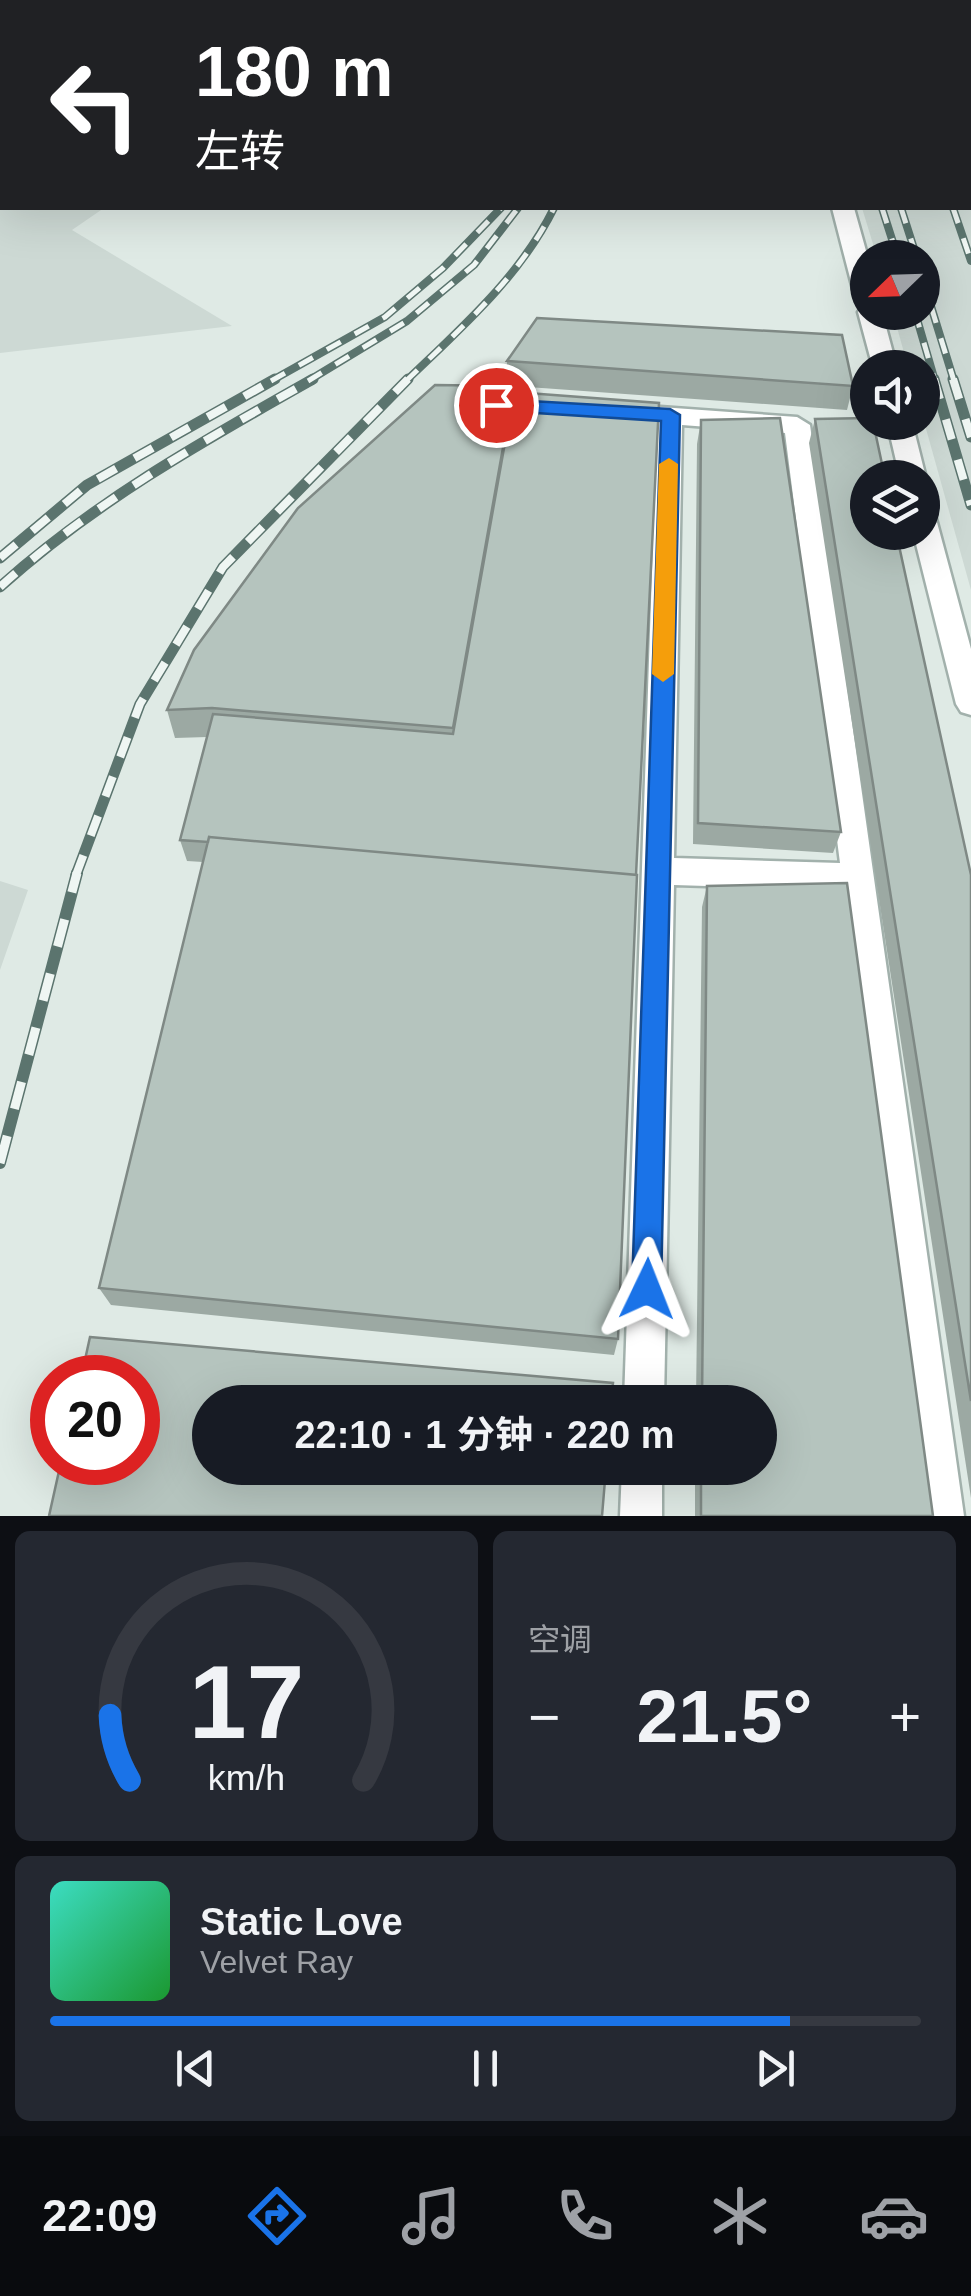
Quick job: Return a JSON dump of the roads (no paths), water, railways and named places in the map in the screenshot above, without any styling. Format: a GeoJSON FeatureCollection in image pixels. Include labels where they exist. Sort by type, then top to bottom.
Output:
{"type":"FeatureCollection","features":[{"type":"Feature","properties":{"kind":"street"},"geometry":{"type":"LineString","coordinates":[[845,210],[852,240]]}},
{"type":"Feature","properties":{"kind":"street"},"geometry":{"type":"LineString","coordinates":[[593,411],[797,425],[943,1516]]}},
{"type":"Feature","properties":{"kind":"street"},"geometry":{"type":"LineString","coordinates":[[644,1385],[670,415]]}},
{"type":"Feature","properties":{"kind":"street"},"geometry":{"type":"LineString","coordinates":[[931,550],[971,704]]}},
{"type":"Feature","properties":{"kind":"street"},"geometry":{"type":"LineString","coordinates":[[658,872],[858,877]]}},
{"type":"Feature","properties":{"kind":"street"},"geometry":{"type":"LineString","coordinates":[[641,1516],[642,1485]]}},
{"type":"Feature","properties":{"kind":"railway"},"geometry":{"type":"LineString","coordinates":[[271,381],[385,317],[443,268],[499,210]]}},
{"type":"Feature","properties":{"kind":"railway"},"geometry":{"type":"LineString","coordinates":[[308,381],[407,321],[474,265],[516,210]]}},
{"type":"Feature","properties":{"kind":"railway"},"geometry":{"type":"LineString","coordinates":[[407,381],[506,279],[553,210]]}},
{"type":"Feature","properties":{"kind":"railway"},"geometry":{"type":"LineString","coordinates":[[883,210],[892,240]]}},
{"type":"Feature","properties":{"kind":"railway"},"geometry":{"type":"LineString","coordinates":[[902,210],[911,240]]}},
{"type":"Feature","properties":{"kind":"railway"},"geometry":{"type":"LineString","coordinates":[[954,210],[971,261]]}},
{"type":"Feature","properties":{"kind":"railway"},"geometry":{"type":"LineString","coordinates":[[920,330],[926,350]]}},
{"type":"Feature","properties":{"kind":"railway"},"geometry":{"type":"LineString","coordinates":[[938,330],[954,381]]}},
{"type":"Feature","properties":{"kind":"railway"},"geometry":{"type":"LineString","coordinates":[[0,558],[87,485],[275,379]]}},
{"type":"Feature","properties":{"kind":"railway"},"geometry":{"type":"LineString","coordinates":[[0,587],[111,500],[313,379]]}},
{"type":"Feature","properties":{"kind":"railway"},"geometry":{"type":"LineString","coordinates":[[953,379],[971,437]]}},
{"type":"Feature","properties":{"kind":"railway"},"geometry":{"type":"LineString","coordinates":[[76,875],[140,704],[223,567],[407,381]]}},
{"type":"Feature","properties":{"kind":"railway"},"geometry":{"type":"LineString","coordinates":[[940,399],[971,505]]}},
{"type":"Feature","properties":{"kind":"railway"},"geometry":{"type":"LineString","coordinates":[[0,1163],[77,873]]}}]}
